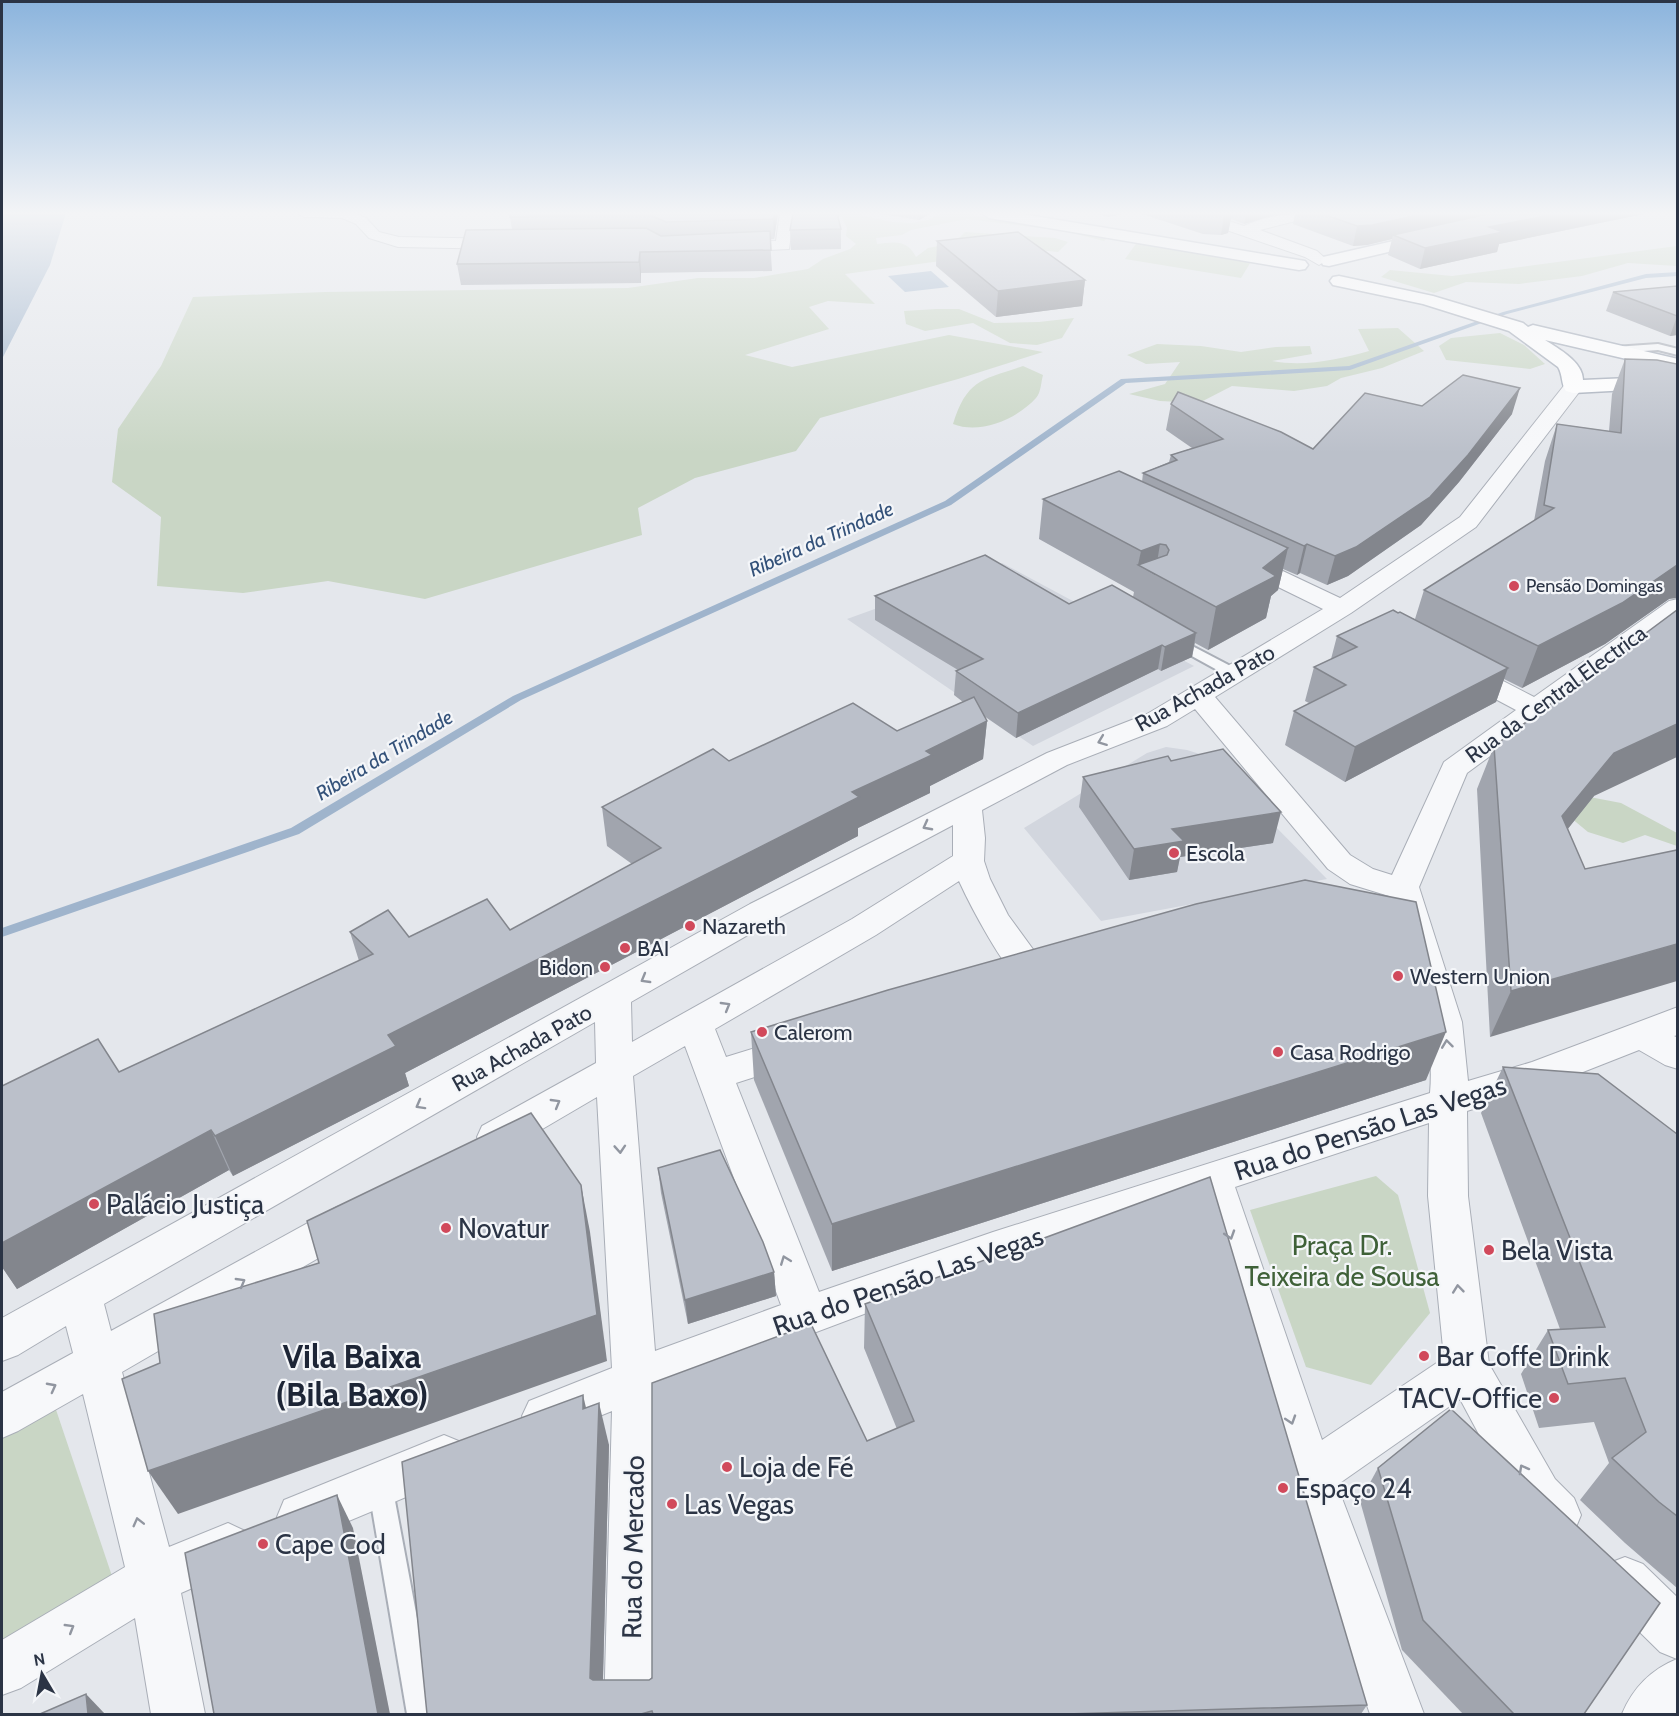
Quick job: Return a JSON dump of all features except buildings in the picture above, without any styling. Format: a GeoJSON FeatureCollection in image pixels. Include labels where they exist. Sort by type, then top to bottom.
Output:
{"type":"FeatureCollection","features":[{"type":"Feature","properties":{"kind":"main road"},"geometry":{"type":"LineString","coordinates":[[1399,293],[1516,327],[1677,365]]}},
{"type":"Feature","properties":{"kind":"main road"},"geometry":{"type":"LineString","coordinates":[[1516,327],[1558,356],[1573,381],[1677,388]]}},
{"type":"Feature","properties":{"kind":"street","name":"Rua Achada Pato"},"geometry":{"type":"LineString","coordinates":[[2,1341],[762,912],[1057,759],[1157,720],[1199,696],[1342,608],[1468,522],[1573,381]]}},
{"type":"Feature","properties":{"kind":"street"},"geometry":{"type":"LineString","coordinates":[[1227,553],[1342,608]]}},
{"type":"Feature","properties":{"kind":"street","name":"Rua da Central Electrica"},"geometry":{"type":"LineString","coordinates":[[1403,887],[1454,768],[1677,606]]}},
{"type":"Feature","properties":{"kind":"street"},"geometry":{"type":"LineString","coordinates":[[1443,659],[1534,708]]}},
{"type":"Feature","properties":{"kind":"street"},"geometry":{"type":"LineString","coordinates":[[1199,696],[1339,862],[1354,875],[1375,883],[1403,887]]}},
{"type":"Feature","properties":{"kind":"street"},"geometry":{"type":"LineString","coordinates":[[966,805],[970,837],[968,861],[979,894],[1000,932],[1049,970],[1000,985]]}},
{"type":"Feature","properties":{"kind":"street"},"geometry":{"type":"LineString","coordinates":[[470,1152],[864,927],[968,861]]}},
{"type":"Feature","properties":{"kind":"street"},"geometry":{"type":"LineString","coordinates":[[1346,900],[1403,887]]}},
{"type":"Feature","properties":{"kind":"street"},"geometry":{"type":"LineString","coordinates":[[1403,887],[1444,1022],[1450,1077],[1448,1196],[1467,1368],[1538,1496],[1677,1634]]}},
{"type":"Feature","properties":{"kind":"street","name":"Rua do Mercado"},"geometry":{"type":"LineString","coordinates":[[613,997],[614,1070],[635,1379],[631,1714]]}},
{"type":"Feature","properties":{"kind":"street","name":"Rua do Pensão Las Vegas"},"geometry":{"type":"LineString","coordinates":[[2,1669],[153,1579],[635,1379],[806,1314],[1448,1102],[1556,1083],[1640,1034],[1677,1020]]}},
{"type":"Feature","properties":{"kind":"street"},"geometry":{"type":"LineString","coordinates":[[695,1024],[806,1314]]}},
{"type":"Feature","properties":{"kind":"street"},"geometry":{"type":"LineString","coordinates":[[1640,1034],[1677,1055]]}},
{"type":"Feature","properties":{"kind":"street"},"geometry":{"type":"LineString","coordinates":[[715,1075],[829,1039]]}},
{"type":"Feature","properties":{"kind":"street"},"geometry":{"type":"LineString","coordinates":[[1212,1179],[1310,1476],[1397,1714]]}},
{"type":"Feature","properties":{"kind":"street"},"geometry":{"type":"LineString","coordinates":[[2,1416],[377,1204]]}},
{"type":"Feature","properties":{"kind":"street"},"geometry":{"type":"LineString","coordinates":[[80,1295],[153,1579],[178,1714]]}},
{"type":"Feature","properties":{"kind":"street"},"geometry":{"type":"LineString","coordinates":[[1310,1476],[1467,1368]]}},
{"type":"Feature","properties":{"kind":"street"},"geometry":{"type":"LineString","coordinates":[[1649,1714],[1677,1685]]}},
{"type":"Feature","properties":{"kind":"lane"},"geometry":{"type":"LineString","coordinates":[[1614,350],[1658,347],[1677,352]]}},
{"type":"Feature","properties":{"kind":"lane"},"geometry":{"type":"LineString","coordinates":[[1165,635],[1235,674]]}},
{"type":"Feature","properties":{"kind":"lane"},"geometry":{"type":"LineString","coordinates":[[380,1484],[421,1714]]}},
{"type":"Feature","properties":{"kind":"shaded area"},"geometry":{"type":"Polygon","coordinates":[[[1002,563],[1194,666],[1033,746],[847,619],[1002,563]]]}},
{"type":"Feature","properties":{"kind":"shaded area","name":"Escola"},"geometry":{"type":"Polygon","coordinates":[[[1166,747],[1206,756],[1327,879],[1101,921],[1024,828],[1147,753],[1166,747]]]}},
{"type":"Feature","properties":{"kind":"green space"},"geometry":{"type":"Polygon","coordinates":[[[296,293],[864,293],[875,304],[828,301],[809,307],[829,329],[745,355],[792,367],[949,335],[1043,352],[820,418],[796,451],[695,478],[638,508],[642,535],[425,599],[328,581],[243,593],[157,586],[161,517],[112,482],[118,429],[161,366],[193,297],[296,293]]]}},
{"type":"Feature","properties":{"kind":"green space"},"geometry":{"type":"Polygon","coordinates":[[[959,309],[994,323],[1039,322],[1074,318],[1062,338],[1037,345],[1010,343],[973,323],[925,331],[906,324],[904,311],[959,309]]]}},
{"type":"Feature","properties":{"kind":"green space"},"geometry":{"type":"Polygon","coordinates":[[[1398,328],[1424,351],[1382,368],[1341,378],[1327,386],[1294,391],[1232,386],[1199,403],[1160,401],[1129,394],[1165,384],[1180,362],[1146,364],[1127,355],[1157,344],[1201,346],[1241,352],[1276,347],[1310,346],[1312,354],[1272,361],[1308,363],[1333,360],[1369,351],[1358,329],[1398,328]]]}},
{"type":"Feature","properties":{"kind":"green space"},"geometry":{"type":"Polygon","coordinates":[[[1500,333],[1524,345],[1545,364],[1530,369],[1446,360],[1439,346],[1451,338],[1500,333]]]}},
{"type":"Feature","properties":{"kind":"green space"},"geometry":{"type":"Polygon","coordinates":[[[1023,366],[1043,375],[1039,393],[1028,406],[1009,418],[986,426],[975,428],[953,424],[964,398],[978,383],[1023,366]]]}},
{"type":"Feature","properties":{"kind":"green space"},"geometry":{"type":"Polygon","coordinates":[[[1574,794],[1621,803],[1677,833],[1677,846],[1645,835],[1623,843],[1588,832],[1559,808],[1574,794]]]}},
{"type":"Feature","properties":{"kind":"green space","name":"Praça Dr. Teixeira de Sousa"},"geometry":{"type":"Polygon","coordinates":[[[1376,1176],[1398,1195],[1430,1313],[1371,1385],[1306,1367],[1250,1210],[1376,1176]]]}},
{"type":"Feature","properties":{"kind":"green space"},"geometry":{"type":"Polygon","coordinates":[[[47,1383],[113,1579],[2,1643],[2,1403],[47,1383]]]}},
{"type":"Feature","properties":{"kind":"water"},"geometry":{"type":"Polygon","coordinates":[[[2,293],[36,293],[2,359],[2,293]]]}},
{"type":"Feature","properties":{"kind":"waterway","name":"Ribeira da Trindade"},"geometry":{"type":"LineString","coordinates":[[2,933],[295,831],[517,698],[948,503],[1124,381],[1350,368],[1505,313],[1581,293]]}},
{"type":"Feature","properties":{"kind":"place","name":"Pensão Domingas"},"geometry":{"type":"Point","coordinates":[1514,586]}},
{"type":"Feature","properties":{"kind":"place","name":"Escola"},"geometry":{"type":"Point","coordinates":[1174,853]}},
{"type":"Feature","properties":{"kind":"place","name":"Nazareth"},"geometry":{"type":"Point","coordinates":[690,926]}},
{"type":"Feature","properties":{"kind":"place","name":"BAI"},"geometry":{"type":"Point","coordinates":[625,948]}},
{"type":"Feature","properties":{"kind":"place","name":"Bidon"},"geometry":{"type":"Point","coordinates":[605,967]}},
{"type":"Feature","properties":{"kind":"place","name":"Western Union"},"geometry":{"type":"Point","coordinates":[1398,976]}},
{"type":"Feature","properties":{"kind":"place","name":"Calerom"},"geometry":{"type":"Point","coordinates":[762,1032]}},
{"type":"Feature","properties":{"kind":"place","name":"Casa Rodrigo"},"geometry":{"type":"Point","coordinates":[1278,1052]}},
{"type":"Feature","properties":{"kind":"place","name":"Palácio Justiça"},"geometry":{"type":"Point","coordinates":[94,1204]}},
{"type":"Feature","properties":{"kind":"place","name":"Novatur"},"geometry":{"type":"Point","coordinates":[446,1228]}},
{"type":"Feature","properties":{"kind":"place","name":"Bela Vista"},"geometry":{"type":"Point","coordinates":[1489,1250]}},
{"type":"Feature","properties":{"kind":"place","name":"Bar Coffe Drink"},"geometry":{"type":"Point","coordinates":[1424,1356]}},
{"type":"Feature","properties":{"kind":"place","name":"TACV-Office"},"geometry":{"type":"Point","coordinates":[1554,1398]}},
{"type":"Feature","properties":{"kind":"place","name":"Loja de Fé"},"geometry":{"type":"Point","coordinates":[727,1467]}},
{"type":"Feature","properties":{"kind":"place","name":"Espaço 24"},"geometry":{"type":"Point","coordinates":[1283,1488]}},
{"type":"Feature","properties":{"kind":"place","name":"Las Vegas"},"geometry":{"type":"Point","coordinates":[672,1504]}},
{"type":"Feature","properties":{"kind":"place","name":"Cape Cod"},"geometry":{"type":"Point","coordinates":[263,1544]}},
{"type":"Feature","properties":{"kind":"district","name":"Vila Baixa (Bila Baxo)"},"geometry":{"type":"Point","coordinates":[352,1375]}}]}
